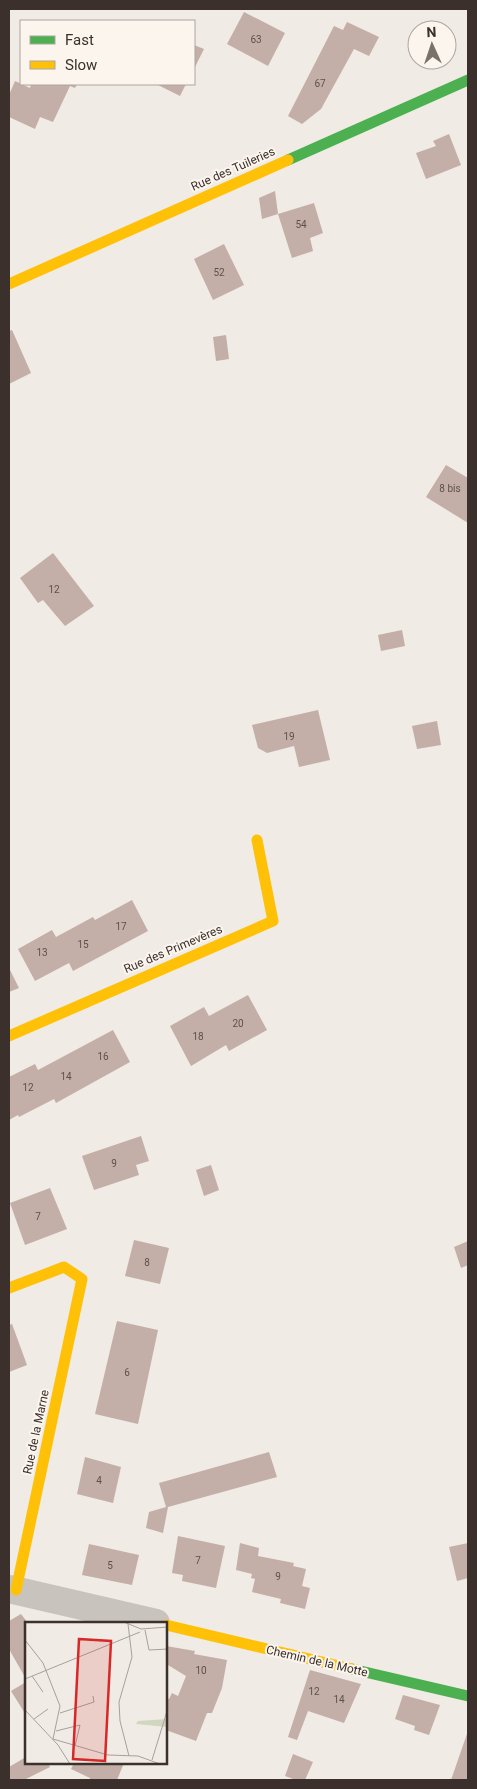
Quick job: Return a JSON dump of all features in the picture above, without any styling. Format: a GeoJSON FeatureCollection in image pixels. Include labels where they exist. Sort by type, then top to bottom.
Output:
{"type":"FeatureCollection","features":[{"type":"Feature","properties":{"kind":"street","name":"Rue des Tuileries"},"geometry":{"type":"LineString","coordinates":[[9,284],[468,80]]}},
{"type":"Feature","properties":{"kind":"street","name":"Rue des Primevères"},"geometry":{"type":"LineString","coordinates":[[9,1036],[273,921],[257,840]]}},
{"type":"Feature","properties":{"kind":"street","name":"Rue de la Marne"},"geometry":{"type":"LineString","coordinates":[[9,1288],[64,1267],[82,1279],[12,1589]]}},
{"type":"Feature","properties":{"kind":"street"},"geometry":{"type":"LineString","coordinates":[[12,1589],[152,1622]]}},
{"type":"Feature","properties":{"kind":"street","name":"Chemin de la Motte"},"geometry":{"type":"LineString","coordinates":[[168,1625],[468,1696]]}},
{"type":"Feature","properties":{"kind":"building"},"geometry":{"type":"Polygon","coordinates":[[[244,12],[285,33],[268,66],[227,44],[244,12]]]}},
{"type":"Feature","properties":{"kind":"building"},"geometry":{"type":"Polygon","coordinates":[[[347,22],[379,37],[369,56],[354,49],[321,109],[302,124],[288,116],[334,26],[343,30],[347,22]]]}},
{"type":"Feature","properties":{"kind":"building"},"geometry":{"type":"Polygon","coordinates":[[[195,45],[204,49],[195,67],[195,45]]]}},
{"type":"Feature","properties":{"kind":"building"},"geometry":{"type":"Polygon","coordinates":[[[15,81],[20,85],[30,88],[31,85],[76,85],[75,88],[70,86],[53,122],[40,117],[35,129],[9,117],[9,95],[15,81]]]}},
{"type":"Feature","properties":{"kind":"building"},"geometry":{"type":"Polygon","coordinates":[[[158,85],[186,85],[180,96],[158,85]]]}},
{"type":"Feature","properties":{"kind":"building"},"geometry":{"type":"Polygon","coordinates":[[[449,134],[461,165],[426,179],[416,153],[436,146],[433,141],[449,134]]]}},
{"type":"Feature","properties":{"kind":"building"},"geometry":{"type":"Polygon","coordinates":[[[275,191],[278,214],[262,219],[259,198],[275,191]]]}},
{"type":"Feature","properties":{"kind":"building"},"geometry":{"type":"Polygon","coordinates":[[[314,203],[323,233],[310,238],[313,251],[292,258],[278,214],[314,203]]]}},
{"type":"Feature","properties":{"kind":"building"},"geometry":{"type":"Polygon","coordinates":[[[224,244],[244,285],[213,300],[194,259],[224,244]]]}},
{"type":"Feature","properties":{"kind":"building"},"geometry":{"type":"Polygon","coordinates":[[[12,330],[31,373],[9,384],[9,331],[12,330]]]}},
{"type":"Feature","properties":{"kind":"building"},"geometry":{"type":"Polygon","coordinates":[[[226,335],[229,359],[216,361],[213,337],[226,335]]]}},
{"type":"Feature","properties":{"kind":"building"},"geometry":{"type":"Polygon","coordinates":[[[446,465],[468,478],[468,523],[426,497],[446,465]]]}},
{"type":"Feature","properties":{"kind":"building"},"geometry":{"type":"Polygon","coordinates":[[[53,553],[94,606],[65,626],[43,600],[38,603],[20,578],[53,553]]]}},
{"type":"Feature","properties":{"kind":"building"},"geometry":{"type":"Polygon","coordinates":[[[402,630],[405,646],[381,651],[378,635],[402,630]]]}},
{"type":"Feature","properties":{"kind":"building"},"geometry":{"type":"Polygon","coordinates":[[[318,710],[330,760],[299,767],[294,746],[267,753],[258,748],[252,725],[318,710]]]}},
{"type":"Feature","properties":{"kind":"building"},"geometry":{"type":"Polygon","coordinates":[[[437,721],[441,745],[417,749],[412,726],[437,721]]]}},
{"type":"Feature","properties":{"kind":"building"},"geometry":{"type":"Polygon","coordinates":[[[132,900],[148,931],[73,971],[69,963],[35,981],[18,949],[52,930],[56,937],[93,917],[95,920],[132,900]]]}},
{"type":"Feature","properties":{"kind":"building"},"geometry":{"type":"Polygon","coordinates":[[[9,968],[19,988],[9,992],[9,968]]]}},
{"type":"Feature","properties":{"kind":"building"},"geometry":{"type":"Polygon","coordinates":[[[248,995],[267,1030],[229,1051],[226,1045],[191,1066],[170,1026],[204,1007],[209,1016],[248,995]]]}},
{"type":"Feature","properties":{"kind":"building"},"geometry":{"type":"Polygon","coordinates":[[[113,1030],[130,1062],[56,1103],[54,1099],[19,1117],[18,1115],[9,1120],[9,1077],[35,1064],[38,1070],[113,1030]]]}},
{"type":"Feature","properties":{"kind":"building"},"geometry":{"type":"Polygon","coordinates":[[[141,1136],[149,1161],[136,1165],[139,1175],[94,1190],[82,1156],[141,1136]]]}},
{"type":"Feature","properties":{"kind":"building"},"geometry":{"type":"Polygon","coordinates":[[[211,1165],[219,1190],[204,1196],[196,1170],[211,1165]]]}},
{"type":"Feature","properties":{"kind":"building"},"geometry":{"type":"Polygon","coordinates":[[[50,1188],[67,1229],[25,1245],[10,1203],[50,1188]]]}},
{"type":"Feature","properties":{"kind":"building"},"geometry":{"type":"Polygon","coordinates":[[[134,1240],[169,1248],[160,1284],[125,1276],[134,1240]]]}},
{"type":"Feature","properties":{"kind":"building"},"geometry":{"type":"Polygon","coordinates":[[[468,1241],[468,1265],[461,1268],[454,1247],[468,1241]]]}},
{"type":"Feature","properties":{"kind":"building"},"geometry":{"type":"Polygon","coordinates":[[[117,1321],[158,1330],[138,1424],[95,1414],[117,1321]]]}},
{"type":"Feature","properties":{"kind":"building"},"geometry":{"type":"Polygon","coordinates":[[[12,1324],[27,1365],[9,1372],[9,1325],[12,1324]]]}},
{"type":"Feature","properties":{"kind":"building"},"geometry":{"type":"Polygon","coordinates":[[[269,1452],[277,1477],[168,1507],[163,1533],[146,1528],[149,1512],[166,1507],[159,1483],[269,1452]]]}},
{"type":"Feature","properties":{"kind":"building"},"geometry":{"type":"Polygon","coordinates":[[[85,1457],[121,1467],[113,1503],[77,1494],[85,1457]]]}},
{"type":"Feature","properties":{"kind":"building"},"geometry":{"type":"Polygon","coordinates":[[[178,1536],[225,1546],[216,1588],[182,1581],[183,1575],[172,1573],[178,1536]]]}},
{"type":"Feature","properties":{"kind":"building"},"geometry":{"type":"Polygon","coordinates":[[[240,1543],[259,1548],[258,1556],[294,1563],[293,1566],[306,1569],[302,1586],[310,1588],[305,1609],[280,1603],[281,1599],[252,1592],[255,1579],[251,1578],[252,1574],[236,1570],[240,1543]]]}},
{"type":"Feature","properties":{"kind":"building"},"geometry":{"type":"Polygon","coordinates":[[[468,1543],[468,1578],[457,1581],[449,1547],[468,1543]]]}},
{"type":"Feature","properties":{"kind":"building"},"geometry":{"type":"Polygon","coordinates":[[[89,1544],[139,1555],[132,1585],[82,1575],[89,1544]]]}},
{"type":"Feature","properties":{"kind":"building"},"geometry":{"type":"Polygon","coordinates":[[[21,1614],[27,1622],[25,1622],[25,1677],[9,1649],[9,1621],[21,1614]]]}},
{"type":"Feature","properties":{"kind":"building"},"geometry":{"type":"Polygon","coordinates":[[[168,1646],[195,1651],[194,1654],[227,1660],[222,1688],[212,1713],[207,1713],[196,1741],[168,1731],[168,1699],[172,1693],[178,1696],[186,1676],[168,1665],[168,1646]]]}},
{"type":"Feature","properties":{"kind":"building"},"geometry":{"type":"Polygon","coordinates":[[[310,1670],[361,1684],[344,1723],[308,1711],[297,1740],[288,1737],[310,1670]]]}},
{"type":"Feature","properties":{"kind":"building"},"geometry":{"type":"Polygon","coordinates":[[[25,1683],[25,1713],[11,1691],[25,1683]]]}},
{"type":"Feature","properties":{"kind":"building"},"geometry":{"type":"Polygon","coordinates":[[[403,1695],[440,1705],[429,1735],[414,1730],[415,1726],[395,1719],[403,1695]]]}},
{"type":"Feature","properties":{"kind":"building"},"geometry":{"type":"Polygon","coordinates":[[[468,1731],[468,1780],[451,1780],[468,1731]]]}},
{"type":"Feature","properties":{"kind":"building"},"geometry":{"type":"Polygon","coordinates":[[[293,1754],[313,1762],[305,1780],[296,1780],[285,1776],[293,1754]]]}},
{"type":"Feature","properties":{"kind":"building"},"geometry":{"type":"Polygon","coordinates":[[[25,1758],[25,1764],[48,1764],[50,1767],[24,1780],[9,1780],[9,1767],[25,1758]]]}},
{"type":"Feature","properties":{"kind":"building"},"geometry":{"type":"Polygon","coordinates":[[[74,1764],[124,1764],[117,1780],[90,1780],[90,1778],[71,1769],[74,1764]]]}},
{"type":"Feature","properties":{"kind":"traffic: fast"},"geometry":{"type":"LineString","coordinates":[[288,160],[468,80]]}},
{"type":"Feature","properties":{"kind":"traffic: fast"},"geometry":{"type":"LineString","coordinates":[[352,1669],[468,1696]]}},
{"type":"Feature","properties":{"kind":"traffic: slow"},"geometry":{"type":"LineString","coordinates":[[9,284],[288,160]]}},
{"type":"Feature","properties":{"kind":"traffic: slow"},"geometry":{"type":"LineString","coordinates":[[9,1036],[273,921],[257,840]]}},
{"type":"Feature","properties":{"kind":"traffic: slow"},"geometry":{"type":"LineString","coordinates":[[9,1288],[64,1267],[82,1279],[16,1590]]}},
{"type":"Feature","properties":{"kind":"traffic: slow"},"geometry":{"type":"LineString","coordinates":[[168,1625],[352,1669]]}}]}
